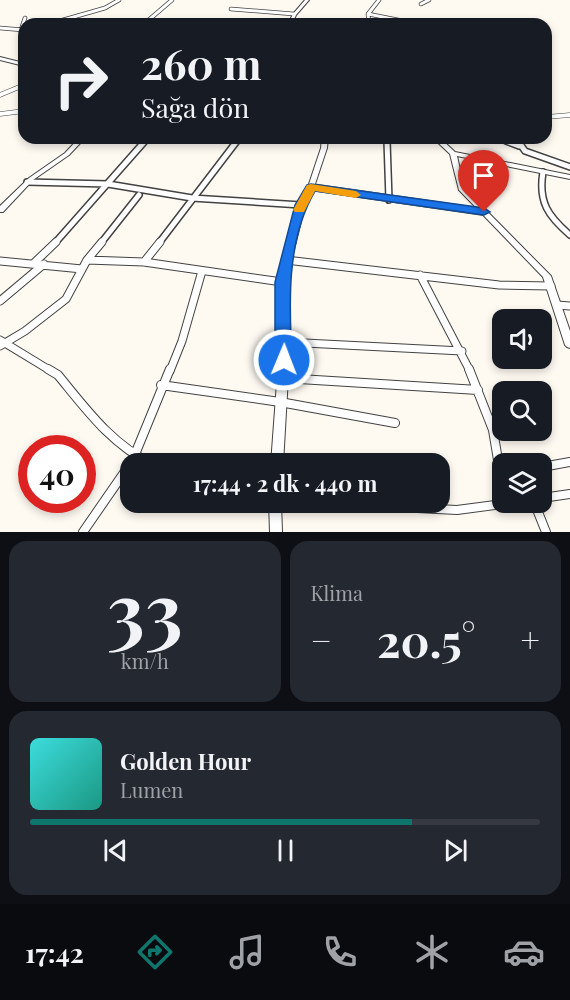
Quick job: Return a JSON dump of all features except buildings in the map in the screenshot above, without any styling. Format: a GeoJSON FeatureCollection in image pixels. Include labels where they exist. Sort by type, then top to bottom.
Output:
{"type":"FeatureCollection","features":[{"type":"Feature","properties":{"kind":"street"},"geometry":{"type":"LineString","coordinates":[[71,18],[105,8],[119,0]]}},
{"type":"Feature","properties":{"kind":"street"},"geometry":{"type":"LineString","coordinates":[[151,18],[172,0]]}},
{"type":"Feature","properties":{"kind":"street"},"geometry":{"type":"LineString","coordinates":[[292,18],[307,0]]}},
{"type":"Feature","properties":{"kind":"street"},"geometry":{"type":"LineString","coordinates":[[368,18],[368,14],[379,0]]}},
{"type":"Feature","properties":{"kind":"street"},"geometry":{"type":"LineString","coordinates":[[421,4],[429,0]]}},
{"type":"Feature","properties":{"kind":"street"},"geometry":{"type":"LineString","coordinates":[[231,9],[294,14]]}},
{"type":"Feature","properties":{"kind":"street"},"geometry":{"type":"LineString","coordinates":[[368,14],[388,18]]}},
{"type":"Feature","properties":{"kind":"street"},"geometry":{"type":"LineString","coordinates":[[0,28],[18,30]]}},
{"type":"Feature","properties":{"kind":"street"},"geometry":{"type":"LineString","coordinates":[[0,58],[18,63]]}},
{"type":"Feature","properties":{"kind":"street"},"geometry":{"type":"LineString","coordinates":[[0,93],[7,93],[18,88]]}},
{"type":"Feature","properties":{"kind":"street"},"geometry":{"type":"LineString","coordinates":[[0,114],[18,112]]}},
{"type":"Feature","properties":{"kind":"street"},"geometry":{"type":"LineString","coordinates":[[552,116],[570,115]]}},
{"type":"Feature","properties":{"kind":"street"},"geometry":{"type":"LineString","coordinates":[[0,210],[27,182],[67,154],[76,144]]}},
{"type":"Feature","properties":{"kind":"street"},"geometry":{"type":"LineString","coordinates":[[34,263],[143,144]]}},
{"type":"Feature","properties":{"kind":"street"},"geometry":{"type":"LineString","coordinates":[[144,262],[234,144]]}},
{"type":"Feature","properties":{"kind":"street"},"geometry":{"type":"LineString","coordinates":[[278,453],[285,342],[282,282],[285,260],[301,205],[311,187],[324,144]]}},
{"type":"Feature","properties":{"kind":"street"},"geometry":{"type":"LineString","coordinates":[[387,144],[388,200]]}},
{"type":"Feature","properties":{"kind":"street"},"geometry":{"type":"LineString","coordinates":[[443,144],[453,153],[570,177]]}},
{"type":"Feature","properties":{"kind":"street"},"geometry":{"type":"LineString","coordinates":[[514,144],[525,151],[570,167]]}},
{"type":"Feature","properties":{"kind":"street"},"geometry":{"type":"LineString","coordinates":[[453,153],[461,189],[547,276],[570,345]]}},
{"type":"Feature","properties":{"kind":"street"},"geometry":{"type":"LineString","coordinates":[[543,172],[539,192],[548,215],[570,235]]}},
{"type":"Feature","properties":{"kind":"street"},"geometry":{"type":"LineString","coordinates":[[27,182],[108,184],[192,198],[301,205]]}},
{"type":"Feature","properties":{"kind":"street"},"geometry":{"type":"LineString","coordinates":[[311,187],[388,200],[484,212]]}},
{"type":"Feature","properties":{"kind":"street"},"geometry":{"type":"LineString","coordinates":[[2,342],[25,331],[66,299],[87,260],[139,195]]}},
{"type":"Feature","properties":{"kind":"street"},"geometry":{"type":"LineString","coordinates":[[87,260],[144,262],[282,282]]}},
{"type":"Feature","properties":{"kind":"street"},"geometry":{"type":"LineString","coordinates":[[285,260],[499,285],[551,286]]}},
{"type":"Feature","properties":{"kind":"street"},"geometry":{"type":"LineString","coordinates":[[0,261],[82,269]]}},
{"type":"Feature","properties":{"kind":"street"},"geometry":{"type":"LineString","coordinates":[[0,301],[44,264]]}},
{"type":"Feature","properties":{"kind":"street"},"geometry":{"type":"LineString","coordinates":[[135,453],[161,385],[182,341],[202,271]]}},
{"type":"Feature","properties":{"kind":"street"},"geometry":{"type":"LineString","coordinates":[[420,275],[462,351],[478,390],[499,453]]}},
{"type":"Feature","properties":{"kind":"street"},"geometry":{"type":"LineString","coordinates":[[556,305],[570,306]]}},
{"type":"Feature","properties":{"kind":"street"},"geometry":{"type":"LineString","coordinates":[[2,342],[58,375],[124,453]]}},
{"type":"Feature","properties":{"kind":"street"},"geometry":{"type":"LineString","coordinates":[[285,342],[462,351]]}},
{"type":"Feature","properties":{"kind":"street"},"geometry":{"type":"LineString","coordinates":[[282,378],[478,390]]}},
{"type":"Feature","properties":{"kind":"street"},"geometry":{"type":"LineString","coordinates":[[161,385],[280,402],[395,423]]}},
{"type":"Feature","properties":{"kind":"street"},"geometry":{"type":"LineString","coordinates":[[552,465],[570,462]]}},
{"type":"Feature","properties":{"kind":"street"},"geometry":{"type":"LineString","coordinates":[[83,532],[120,478]]}},
{"type":"Feature","properties":{"kind":"street"},"geometry":{"type":"LineString","coordinates":[[552,497],[570,494]]}},
{"type":"Feature","properties":{"kind":"street"},"geometry":{"type":"LineString","coordinates":[[450,510],[492,506]]}},
{"type":"Feature","properties":{"kind":"street"},"geometry":{"type":"LineString","coordinates":[[275,513],[276,532]]}},
{"type":"Feature","properties":{"kind":"street"},"geometry":{"type":"LineString","coordinates":[[538,513],[546,532]]}},
{"type":"Feature","properties":{"kind":"slow traffic"},"geometry":{"type":"LineString","coordinates":[[299,210],[311,187],[356,195]]}},
{"type":"Feature","properties":{"kind":"route"},"geometry":{"type":"LineString","coordinates":[[284,360],[282,282],[285,260],[301,205],[311,187],[388,200],[484,212]]}}]}
